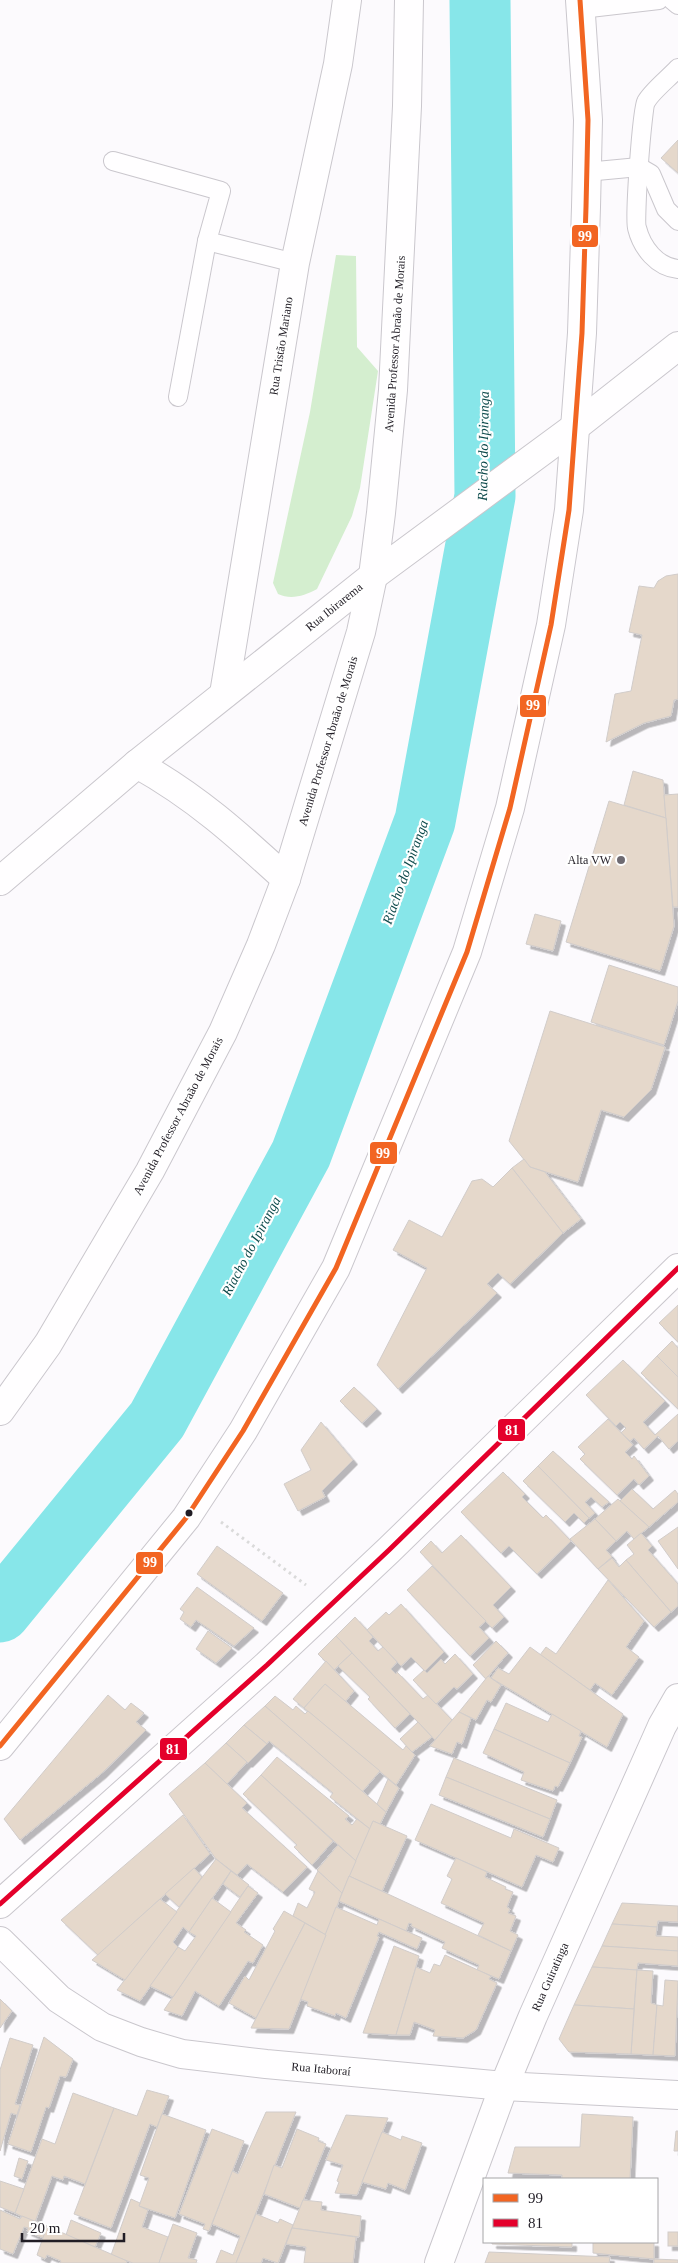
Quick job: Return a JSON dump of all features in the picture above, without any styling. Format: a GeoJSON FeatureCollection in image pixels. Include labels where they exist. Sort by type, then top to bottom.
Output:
{"type":"FeatureCollection","features":[{"type":"Feature","properties":{"kind":"street","name":"Rua Tristão Mariano"},"geometry":{"type":"LineString","coordinates":[[224,694],[295,262],[338,64],[347,0]]}},
{"type":"Feature","properties":{"kind":"street","name":"Avenida Professor Abraão de Morais"},"geometry":{"type":"LineString","coordinates":[[0,1410],[48,1344],[150,1171],[223,1032],[261,945],[286,879],[361,632],[373,576],[382,513],[393,390],[407,116],[409,0]]}},
{"type":"Feature","properties":{"kind":"street"},"geometry":{"type":"LineString","coordinates":[[0,1746],[141,1575],[196,1504],[243,1431],[336,1268],[466,952],[510,808],[551,625],[569,510],[582,333],[588,120],[581,5]]}},
{"type":"Feature","properties":{"kind":"street","name":"Rua Ibirarema"},"geometry":{"type":"LineString","coordinates":[[0,881],[137,764],[373,576],[546,449],[678,346]]}},
{"type":"Feature","properties":{"kind":"street"},"geometry":{"type":"LineString","coordinates":[[137,764],[170,783],[211,812],[286,879]]}},
{"type":"Feature","properties":{"kind":"street"},"geometry":{"type":"LineString","coordinates":[[0,1904],[267,1665],[389,1550],[678,1268]]}},
{"type":"Feature","properties":{"kind":"street","name":"Rua Guiratinga"},"geometry":{"type":"LineString","coordinates":[[438,2263],[504,2086],[533,2016],[662,1726],[678,1698]]}},
{"type":"Feature","properties":{"kind":"street","name":"Rua Itaboraí"},"geometry":{"type":"LineString","coordinates":[[0,1940],[59,1999],[102,2027],[140,2042],[182,2054],[266,2064],[504,2086],[678,2095]]}},
{"type":"Feature","properties":{"kind":"lane"},"geometry":{"type":"LineString","coordinates":[[581,5],[659,0]]}},
{"type":"Feature","properties":{"kind":"lane"},"geometry":{"type":"LineString","coordinates":[[672,0],[678,5]]}},
{"type":"Feature","properties":{"kind":"lane"},"geometry":{"type":"LineString","coordinates":[[678,68],[646,102],[639,167],[636,227],[649,253],[668,268],[678,268]]}},
{"type":"Feature","properties":{"kind":"lane"},"geometry":{"type":"LineString","coordinates":[[113,161],[221,191],[207,241],[178,396]]}},
{"type":"Feature","properties":{"kind":"lane"},"geometry":{"type":"LineString","coordinates":[[586,172],[639,167],[651,174],[666,209],[678,222]]}},
{"type":"Feature","properties":{"kind":"lane"},"geometry":{"type":"LineString","coordinates":[[207,241],[295,262]]}},
{"type":"Feature","properties":{"kind":"path"},"geometry":{"type":"LineString","coordinates":[[196,1504],[331,1603]]}},
{"type":"Feature","properties":{"kind":"green space"},"geometry":{"type":"Polygon","coordinates":[[[336,255],[356,256],[357,347],[378,371],[360,488],[352,516],[317,589],[307,594],[288,597],[278,594],[273,583],[310,412],[336,255]]]}},
{"type":"Feature","properties":{"kind":"building"},"geometry":{"type":"Polygon","coordinates":[[[678,140],[678,173],[661,158],[678,140]]]}},
{"type":"Feature","properties":{"kind":"building"},"geometry":{"type":"Polygon","coordinates":[[[678,574],[678,699],[674,700],[671,716],[644,723],[606,742],[615,694],[631,691],[642,635],[629,632],[639,586],[654,588],[658,581],[666,576],[678,574]]]}},
{"type":"Feature","properties":{"kind":"building"},"geometry":{"type":"Polygon","coordinates":[[[633,771],[663,780],[666,818],[624,805],[633,771]]]}},
{"type":"Feature","properties":{"kind":"building"},"geometry":{"type":"Polygon","coordinates":[[[678,794],[678,907],[673,907],[664,795],[678,794]]]}},
{"type":"Feature","properties":{"kind":"building"},"geometry":{"type":"Polygon","coordinates":[[[609,801],[666,818],[674,926],[660,971],[566,942],[609,801]]]}},
{"type":"Feature","properties":{"kind":"building"},"geometry":{"type":"Polygon","coordinates":[[[535,914],[561,921],[553,951],[526,944],[535,914]]]}},
{"type":"Feature","properties":{"kind":"building"},"geometry":{"type":"Polygon","coordinates":[[[609,965],[678,987],[678,1001],[664,1045],[591,1022],[609,965]]]}},
{"type":"Feature","properties":{"kind":"building"},"geometry":{"type":"Polygon","coordinates":[[[550,1011],[665,1047],[651,1090],[624,1117],[601,1110],[578,1182],[530,1167],[509,1141],[550,1011]]]}},
{"type":"Feature","properties":{"kind":"building"},"geometry":{"type":"Polygon","coordinates":[[[524,1159],[530,1167],[545,1172],[581,1219],[563,1233],[512,1168],[524,1159]]]}},
{"type":"Feature","properties":{"kind":"building"},"geometry":{"type":"Polygon","coordinates":[[[512,1168],[563,1233],[510,1284],[498,1273],[487,1284],[497,1293],[398,1389],[377,1365],[427,1268],[393,1250],[409,1220],[442,1237],[472,1181],[482,1179],[493,1187],[512,1168]]]}},
{"type":"Feature","properties":{"kind":"building"},"geometry":{"type":"Polygon","coordinates":[[[678,1305],[678,1342],[659,1323],[678,1305]]]}},
{"type":"Feature","properties":{"kind":"building"},"geometry":{"type":"Polygon","coordinates":[[[672,1341],[678,1348],[678,1377],[657,1356],[672,1341]]]}},
{"type":"Feature","properties":{"kind":"building"},"geometry":{"type":"Polygon","coordinates":[[[657,1356],[678,1377],[678,1409],[641,1373],[657,1356]]]}},
{"type":"Feature","properties":{"kind":"building"},"geometry":{"type":"Polygon","coordinates":[[[623,1360],[665,1401],[643,1422],[655,1435],[678,1414],[678,1441],[669,1449],[658,1436],[644,1449],[634,1438],[630,1441],[621,1433],[626,1428],[620,1422],[616,1426],[586,1395],[623,1360]]]}},
{"type":"Feature","properties":{"kind":"building"},"geometry":{"type":"Polygon","coordinates":[[[354,1387],[377,1409],[362,1423],[340,1401],[354,1387]]]}},
{"type":"Feature","properties":{"kind":"building"},"geometry":{"type":"Polygon","coordinates":[[[608,1419],[633,1445],[625,1452],[632,1459],[634,1456],[649,1476],[639,1485],[634,1479],[617,1495],[580,1459],[585,1454],[578,1447],[608,1419]]]}},
{"type":"Feature","properties":{"kind":"building"},"geometry":{"type":"Polygon","coordinates":[[[321,1422],[353,1460],[322,1491],[325,1497],[298,1511],[284,1484],[311,1470],[301,1450],[321,1422]]]}},
{"type":"Feature","properties":{"kind":"building"},"geometry":{"type":"Polygon","coordinates":[[[553,1451],[609,1502],[602,1507],[591,1497],[585,1502],[595,1513],[589,1518],[538,1466],[553,1451]]]}},
{"type":"Feature","properties":{"kind":"building"},"geometry":{"type":"Polygon","coordinates":[[[538,1466],[589,1518],[584,1523],[574,1513],[565,1522],[523,1481],[538,1466]]]}},
{"type":"Feature","properties":{"kind":"building"},"geometry":{"type":"Polygon","coordinates":[[[503,1472],[525,1494],[522,1497],[543,1518],[546,1515],[571,1541],[537,1574],[509,1546],[501,1553],[461,1512],[503,1472]]]}},
{"type":"Feature","properties":{"kind":"building"},"geometry":{"type":"Polygon","coordinates":[[[632,1489],[653,1509],[675,1490],[678,1494],[678,1502],[649,1527],[620,1501],[632,1489]]]}},
{"type":"Feature","properties":{"kind":"building"},"geometry":{"type":"Polygon","coordinates":[[[618,1499],[649,1527],[634,1539],[627,1531],[616,1541],[595,1519],[618,1499]]]}},
{"type":"Feature","properties":{"kind":"building"},"geometry":{"type":"Polygon","coordinates":[[[595,1519],[616,1541],[606,1550],[612,1557],[598,1569],[570,1539],[595,1519]]]}},
{"type":"Feature","properties":{"kind":"building"},"geometry":{"type":"Polygon","coordinates":[[[678,1527],[678,1569],[658,1541],[678,1527]]]}},
{"type":"Feature","properties":{"kind":"building"},"geometry":{"type":"Polygon","coordinates":[[[641,1533],[652,1546],[648,1550],[678,1584],[678,1606],[671,1612],[626,1560],[634,1554],[627,1545],[641,1533]]]}},
{"type":"Feature","properties":{"kind":"building"},"geometry":{"type":"Polygon","coordinates":[[[461,1535],[511,1587],[493,1605],[504,1617],[492,1628],[420,1552],[431,1541],[442,1553],[461,1535]]]}},
{"type":"Feature","properties":{"kind":"building"},"geometry":{"type":"Polygon","coordinates":[[[217,1546],[283,1593],[262,1621],[197,1574],[217,1546]]]}},
{"type":"Feature","properties":{"kind":"building"},"geometry":{"type":"Polygon","coordinates":[[[612,1558],[619,1567],[626,1560],[671,1612],[654,1627],[598,1569],[612,1558]]]}},
{"type":"Feature","properties":{"kind":"building"},"geometry":{"type":"Polygon","coordinates":[[[432,1566],[486,1621],[479,1627],[489,1638],[470,1656],[407,1590],[432,1566]]]}},
{"type":"Feature","properties":{"kind":"building"},"geometry":{"type":"Polygon","coordinates":[[[608,1580],[644,1621],[626,1647],[639,1657],[612,1695],[595,1683],[590,1690],[540,1655],[546,1647],[556,1654],[608,1580]]]}},
{"type":"Feature","properties":{"kind":"building"},"geometry":{"type":"Polygon","coordinates":[[[197,1587],[254,1628],[234,1646],[196,1620],[191,1627],[180,1619],[184,1612],[180,1609],[197,1587]]]}},
{"type":"Feature","properties":{"kind":"building"},"geometry":{"type":"Polygon","coordinates":[[[401,1604],[444,1652],[425,1671],[411,1657],[401,1666],[367,1630],[386,1612],[389,1615],[401,1604]]]}},
{"type":"Feature","properties":{"kind":"building"},"geometry":{"type":"Polygon","coordinates":[[[355,1617],[373,1637],[369,1641],[378,1651],[383,1647],[397,1662],[391,1669],[396,1674],[397,1672],[423,1699],[428,1695],[452,1720],[435,1740],[336,1636],[355,1617]]]}},
{"type":"Feature","properties":{"kind":"building"},"geometry":{"type":"Polygon","coordinates":[[[208,1631],[232,1648],[216,1663],[196,1649],[208,1631]]]}},
{"type":"Feature","properties":{"kind":"building"},"geometry":{"type":"Polygon","coordinates":[[[336,1636],[352,1653],[334,1670],[318,1654],[336,1636]]]}},
{"type":"Feature","properties":{"kind":"building"},"geometry":{"type":"Polygon","coordinates":[[[496,1641],[508,1653],[486,1679],[473,1665],[496,1641]]]}},
{"type":"Feature","properties":{"kind":"building"},"geometry":{"type":"Polygon","coordinates":[[[530,1647],[623,1714],[607,1747],[491,1678],[498,1668],[509,1674],[530,1647]]]}},
{"type":"Feature","properties":{"kind":"building"},"geometry":{"type":"Polygon","coordinates":[[[352,1653],[410,1714],[395,1728],[368,1699],[370,1697],[338,1666],[352,1653]]]}},
{"type":"Feature","properties":{"kind":"building"},"geometry":{"type":"Polygon","coordinates":[[[455,1654],[473,1674],[457,1689],[454,1687],[436,1704],[413,1680],[424,1670],[427,1673],[441,1659],[445,1664],[455,1654]]]}},
{"type":"Feature","properties":{"kind":"building"},"geometry":{"type":"Polygon","coordinates":[[[326,1661],[354,1691],[345,1702],[325,1684],[304,1708],[293,1699],[326,1661]]]}},
{"type":"Feature","properties":{"kind":"building"},"geometry":{"type":"Polygon","coordinates":[[[488,1676],[501,1685],[491,1702],[487,1700],[476,1720],[459,1712],[488,1676]]]}},
{"type":"Feature","properties":{"kind":"building"},"geometry":{"type":"Polygon","coordinates":[[[325,1684],[403,1750],[406,1746],[415,1755],[396,1785],[304,1708],[325,1684]]]}},
{"type":"Feature","properties":{"kind":"building"},"geometry":{"type":"Polygon","coordinates":[[[108,1695],[125,1710],[131,1703],[144,1713],[136,1722],[146,1730],[102,1773],[20,1840],[4,1819],[108,1695]]]}},
{"type":"Feature","properties":{"kind":"building"},"geometry":{"type":"Polygon","coordinates":[[[275,1696],[293,1710],[296,1706],[305,1714],[308,1711],[380,1771],[362,1792],[265,1706],[275,1696]]]}},
{"type":"Feature","properties":{"kind":"building"},"geometry":{"type":"Polygon","coordinates":[[[506,1703],[548,1722],[552,1714],[581,1731],[579,1736],[582,1737],[570,1763],[494,1729],[506,1703]]]}},
{"type":"Feature","properties":{"kind":"building"},"geometry":{"type":"Polygon","coordinates":[[[265,1706],[386,1812],[380,1824],[373,1821],[370,1829],[330,1797],[333,1793],[269,1741],[267,1744],[244,1725],[265,1706]]]}},
{"type":"Feature","properties":{"kind":"building"},"geometry":{"type":"Polygon","coordinates":[[[459,1712],[471,1718],[462,1744],[457,1742],[452,1754],[430,1746],[459,1712]]]}},
{"type":"Feature","properties":{"kind":"building"},"geometry":{"type":"Polygon","coordinates":[[[418,1722],[432,1737],[412,1752],[400,1739],[418,1722]]]}},
{"type":"Feature","properties":{"kind":"building"},"geometry":{"type":"Polygon","coordinates":[[[244,1725],[267,1744],[248,1763],[226,1743],[244,1725]]]}},
{"type":"Feature","properties":{"kind":"building"},"geometry":{"type":"Polygon","coordinates":[[[494,1729],[570,1763],[558,1787],[555,1786],[553,1791],[521,1780],[524,1772],[483,1753],[494,1729]]]}},
{"type":"Feature","properties":{"kind":"building"},"geometry":{"type":"Polygon","coordinates":[[[226,1743],[247,1762],[227,1784],[205,1763],[226,1743]]]}},
{"type":"Feature","properties":{"kind":"building"},"geometry":{"type":"Polygon","coordinates":[[[277,1757],[349,1816],[345,1819],[352,1825],[357,1819],[370,1829],[356,1861],[261,1775],[277,1757]]]}},
{"type":"Feature","properties":{"kind":"building"},"geometry":{"type":"Polygon","coordinates":[[[454,1758],[557,1800],[550,1819],[446,1777],[454,1758]]]}},
{"type":"Feature","properties":{"kind":"building"},"geometry":{"type":"Polygon","coordinates":[[[205,1763],[247,1803],[242,1808],[307,1867],[283,1892],[247,1864],[237,1875],[216,1859],[169,1794],[205,1763]]]}},
{"type":"Feature","properties":{"kind":"building"},"geometry":{"type":"Polygon","coordinates":[[[261,1775],[333,1841],[312,1865],[294,1847],[297,1845],[243,1794],[261,1775]]]}},
{"type":"Feature","properties":{"kind":"building"},"geometry":{"type":"Polygon","coordinates":[[[446,1777],[550,1819],[543,1837],[439,1795],[446,1777]]]}},
{"type":"Feature","properties":{"kind":"building"},"geometry":{"type":"Polygon","coordinates":[[[388,1779],[399,1788],[386,1812],[377,1804],[388,1779]]]}},
{"type":"Feature","properties":{"kind":"building"},"geometry":{"type":"Polygon","coordinates":[[[431,1804],[511,1838],[514,1829],[559,1848],[553,1862],[536,1855],[522,1887],[415,1840],[431,1804]]]}},
{"type":"Feature","properties":{"kind":"building"},"geometry":{"type":"Polygon","coordinates":[[[183,1815],[210,1854],[98,1955],[61,1920],[183,1815]]]}},
{"type":"Feature","properties":{"kind":"building"},"geometry":{"type":"Polygon","coordinates":[[[373,1821],[407,1836],[382,1891],[349,1876],[373,1821]]]}},
{"type":"Feature","properties":{"kind":"building"},"geometry":{"type":"Polygon","coordinates":[[[338,1845],[356,1861],[342,1893],[317,1870],[338,1845]]]}},
{"type":"Feature","properties":{"kind":"building"},"geometry":{"type":"Polygon","coordinates":[[[456,1858],[487,1872],[485,1877],[513,1892],[507,1907],[510,1909],[508,1913],[516,1916],[510,1931],[518,1935],[511,1951],[478,1935],[484,1923],[441,1903],[452,1879],[447,1876],[456,1858]]]}},
{"type":"Feature","properties":{"kind":"building"},"geometry":{"type":"Polygon","coordinates":[[[216,1859],[231,1871],[189,1932],[183,1927],[173,1942],[178,1947],[140,2001],[117,1990],[216,1859]]]}},
{"type":"Feature","properties":{"kind":"building"},"geometry":{"type":"Polygon","coordinates":[[[194,1868],[202,1877],[179,1907],[165,1894],[194,1868]]]}},
{"type":"Feature","properties":{"kind":"building"},"geometry":{"type":"Polygon","coordinates":[[[231,1871],[249,1885],[240,1897],[223,1884],[231,1871]]]}},
{"type":"Feature","properties":{"kind":"building"},"geometry":{"type":"Polygon","coordinates":[[[318,1871],[342,1893],[326,1935],[293,1916],[298,1903],[307,1908],[315,1892],[309,1889],[318,1871]]]}},
{"type":"Feature","properties":{"kind":"building"},"geometry":{"type":"Polygon","coordinates":[[[349,1876],[511,1951],[499,1979],[477,1970],[479,1965],[442,1948],[445,1942],[411,1926],[412,1924],[409,1923],[406,1931],[339,1901],[349,1876]]]}},
{"type":"Feature","properties":{"kind":"building"},"geometry":{"type":"Polygon","coordinates":[[[248,1886],[258,1893],[236,1923],[246,1930],[244,1932],[263,1945],[253,1963],[248,1961],[219,2006],[195,1991],[182,2016],[164,2010],[248,1886]]]}},
{"type":"Feature","properties":{"kind":"building"},"geometry":{"type":"Polygon","coordinates":[[[212,1898],[231,1912],[173,1997],[150,1986],[178,1947],[185,1951],[196,1936],[189,1932],[212,1898]]]}},
{"type":"Feature","properties":{"kind":"building"},"geometry":{"type":"Polygon","coordinates":[[[160,1899],[177,1912],[125,1980],[92,1960],[160,1899]]]}},
{"type":"Feature","properties":{"kind":"building"},"geometry":{"type":"Polygon","coordinates":[[[622,1903],[678,1906],[678,1922],[658,1921],[657,1927],[612,1924],[622,1903]]]}},
{"type":"Feature","properties":{"kind":"building"},"geometry":{"type":"Polygon","coordinates":[[[336,1907],[377,1925],[379,1919],[422,1938],[417,1949],[379,1932],[377,1936],[379,1937],[346,2018],[336,2013],[335,2016],[307,2006],[308,2002],[300,1999],[336,1907]]]}},
{"type":"Feature","properties":{"kind":"building"},"geometry":{"type":"Polygon","coordinates":[[[284,1911],[305,1923],[256,2018],[229,2003],[245,1976],[249,1980],[275,1931],[273,1929],[284,1911]]]}},
{"type":"Feature","properties":{"kind":"building"},"geometry":{"type":"Polygon","coordinates":[[[305,1923],[326,1935],[289,2029],[251,2028],[305,1923]]]}},
{"type":"Feature","properties":{"kind":"building"},"geometry":{"type":"Polygon","coordinates":[[[612,1924],[657,1927],[656,1936],[678,1937],[678,1951],[602,1946],[612,1924]]]}},
{"type":"Feature","properties":{"kind":"building"},"geometry":{"type":"Polygon","coordinates":[[[394,1946],[419,1956],[396,2035],[363,2033],[394,1946]]]}},
{"type":"Feature","properties":{"kind":"building"},"geometry":{"type":"Polygon","coordinates":[[[602,1946],[678,1951],[678,1966],[638,1963],[637,1970],[592,1967],[602,1946]]]}},
{"type":"Feature","properties":{"kind":"building"},"geometry":{"type":"Polygon","coordinates":[[[445,1955],[491,1976],[489,1979],[497,1983],[476,2030],[463,2038],[433,2036],[435,2030],[414,2022],[410,2035],[396,2035],[416,1967],[430,1973],[434,1964],[440,1966],[445,1955]]]}},
{"type":"Feature","properties":{"kind":"building"},"geometry":{"type":"Polygon","coordinates":[[[592,1967],[637,1970],[634,2009],[574,2005],[592,1967]]]}},
{"type":"Feature","properties":{"kind":"building"},"geometry":{"type":"Polygon","coordinates":[[[637,1970],[653,1971],[651,2003],[657,2005],[653,2055],[631,2054],[637,1970]]]}},
{"type":"Feature","properties":{"kind":"building"},"geometry":{"type":"Polygon","coordinates":[[[665,1980],[678,1981],[675,2056],[653,2055],[657,2005],[663,2006],[665,1980]]]}},
{"type":"Feature","properties":{"kind":"building"},"geometry":{"type":"Polygon","coordinates":[[[0,1999],[12,2011],[0,2028],[0,1999]]]}},
{"type":"Feature","properties":{"kind":"building"},"geometry":{"type":"Polygon","coordinates":[[[574,2005],[634,2009],[631,2054],[569,2052],[559,2039],[574,2005]]]}},
{"type":"Feature","properties":{"kind":"building"},"geometry":{"type":"Polygon","coordinates":[[[44,2037],[73,2059],[66,2077],[60,2076],[49,2108],[46,2107],[31,2152],[8,2144],[44,2037]]]}},
{"type":"Feature","properties":{"kind":"building"},"geometry":{"type":"Polygon","coordinates":[[[10,2038],[33,2045],[15,2104],[20,2105],[17,2115],[11,2113],[0,2151],[0,2070],[10,2038]]]}},
{"type":"Feature","properties":{"kind":"building"},"geometry":{"type":"Polygon","coordinates":[[[147,2090],[169,2096],[157,2127],[150,2124],[111,2228],[74,2214],[114,2108],[137,2116],[147,2090]]]}},
{"type":"Feature","properties":{"kind":"building"},"geometry":{"type":"Polygon","coordinates":[[[73,2093],[114,2108],[85,2184],[64,2176],[63,2180],[52,2176],[35,2222],[15,2213],[42,2139],[55,2144],[73,2093]]]}},
{"type":"Feature","properties":{"kind":"building"},"geometry":{"type":"Polygon","coordinates":[[[266,2112],[296,2112],[236,2263],[216,2263],[221,2250],[233,2255],[240,2236],[212,2224],[232,2171],[238,2174],[266,2112]]]}},
{"type":"Feature","properties":{"kind":"building"},"geometry":{"type":"Polygon","coordinates":[[[162,2114],[206,2130],[175,2218],[139,2206],[149,2178],[140,2175],[162,2114]]]}},
{"type":"Feature","properties":{"kind":"building"},"geometry":{"type":"Polygon","coordinates":[[[582,2114],[633,2117],[630,2178],[562,2178],[562,2175],[508,2173],[515,2147],[580,2147],[582,2114]]]}},
{"type":"Feature","properties":{"kind":"building"},"geometry":{"type":"Polygon","coordinates":[[[346,2115],[388,2118],[357,2195],[335,2193],[343,2165],[326,2160],[346,2115]]]}},
{"type":"Feature","properties":{"kind":"building"},"geometry":{"type":"Polygon","coordinates":[[[212,2129],[244,2141],[209,2231],[203,2229],[205,2224],[179,2214],[212,2129]]]}},
{"type":"Feature","properties":{"kind":"building"},"geometry":{"type":"Polygon","coordinates":[[[297,2129],[319,2138],[318,2141],[326,2144],[300,2208],[264,2194],[274,2165],[282,2168],[297,2129]]]}},
{"type":"Feature","properties":{"kind":"building"},"geometry":{"type":"Polygon","coordinates":[[[676,2131],[678,2131],[678,2151],[674,2151],[676,2131]]]}},
{"type":"Feature","properties":{"kind":"building"},"geometry":{"type":"Polygon","coordinates":[[[382,2132],[401,2140],[402,2136],[422,2143],[405,2190],[388,2183],[386,2189],[362,2182],[382,2132]]]}},
{"type":"Feature","properties":{"kind":"building"},"geometry":{"type":"Polygon","coordinates":[[[19,2158],[28,2161],[22,2179],[14,2176],[19,2158]]]}},
{"type":"Feature","properties":{"kind":"building"},"geometry":{"type":"Polygon","coordinates":[[[0,2181],[24,2189],[15,2213],[0,2207],[0,2181]]]}},
{"type":"Feature","properties":{"kind":"building"},"geometry":{"type":"Polygon","coordinates":[[[131,2199],[140,2203],[139,2206],[148,2210],[142,2227],[168,2237],[159,2263],[133,2263],[111,2255],[131,2199]]]}},
{"type":"Feature","properties":{"kind":"building"},"geometry":{"type":"Polygon","coordinates":[[[303,2200],[322,2202],[321,2210],[361,2216],[359,2237],[292,2228],[303,2200]]]}},
{"type":"Feature","properties":{"kind":"building"},"geometry":{"type":"Polygon","coordinates":[[[0,2210],[20,2219],[22,2216],[47,2226],[43,2238],[27,2231],[28,2228],[24,2227],[13,2254],[0,2249],[0,2210]]]}},
{"type":"Feature","properties":{"kind":"building"},"geometry":{"type":"Polygon","coordinates":[[[256,2214],[278,2223],[280,2219],[293,2225],[278,2263],[263,2258],[261,2263],[236,2263],[256,2214]]]}},
{"type":"Feature","properties":{"kind":"building"},"geometry":{"type":"Polygon","coordinates":[[[71,2220],[101,2233],[95,2247],[66,2235],[71,2220]]]}},
{"type":"Feature","properties":{"kind":"building"},"geometry":{"type":"Polygon","coordinates":[[[173,2224],[197,2233],[188,2258],[197,2260],[196,2263],[159,2263],[173,2224]]]}},
{"type":"Feature","properties":{"kind":"building"},"geometry":{"type":"Polygon","coordinates":[[[47,2226],[127,2261],[126,2263],[60,2263],[61,2261],[47,2255],[45,2259],[37,2255],[47,2226]]]}},
{"type":"Feature","properties":{"kind":"building"},"geometry":{"type":"Polygon","coordinates":[[[292,2228],[356,2237],[353,2263],[304,2263],[306,2247],[286,2244],[292,2228]]]}},
{"type":"Feature","properties":{"kind":"building"},"geometry":{"type":"Polygon","coordinates":[[[668,2232],[678,2232],[678,2246],[668,2246],[668,2232]]]}},
{"type":"Feature","properties":{"kind":"building"},"geometry":{"type":"Polygon","coordinates":[[[572,2243],[572,2247],[492,2244],[572,2243]]]}},
{"type":"Feature","properties":{"kind":"building"},"geometry":{"type":"Polygon","coordinates":[[[593,2243],[654,2243],[654,2259],[593,2253],[593,2243]]]}},
{"type":"Feature","properties":{"kind":"building"},"geometry":{"type":"Polygon","coordinates":[[[489,2252],[610,2257],[609,2263],[485,2263],[489,2252]]]}},
{"type":"Feature","properties":{"kind":"building"},"geometry":{"type":"Polygon","coordinates":[[[654,2259],[678,2260],[678,2263],[654,2263],[654,2259]]]}},
{"type":"Feature","properties":{"kind":"waterway","name":"Riacho do Ipiranga"},"geometry":{"type":"LineString","coordinates":[[0,1612],[157,1420],[301,1154],[425,821],[485,496],[480,0]]}},
{"type":"Feature","properties":{"kind":"transit line","name":"99"},"geometry":{"type":"LineString","coordinates":[[0,1746],[186,1518],[243,1431],[336,1268],[467,952],[510,808],[551,625],[569,510],[582,333],[588,120],[580,0]]}},
{"type":"Feature","properties":{"kind":"transit line","name":"81"},"geometry":{"type":"LineString","coordinates":[[0,1904],[267,1665],[389,1550],[678,1268]]}},
{"type":"Feature","properties":{"kind":"place","name":"Alta VW"},"geometry":{"type":"Point","coordinates":[621,860]}}]}
